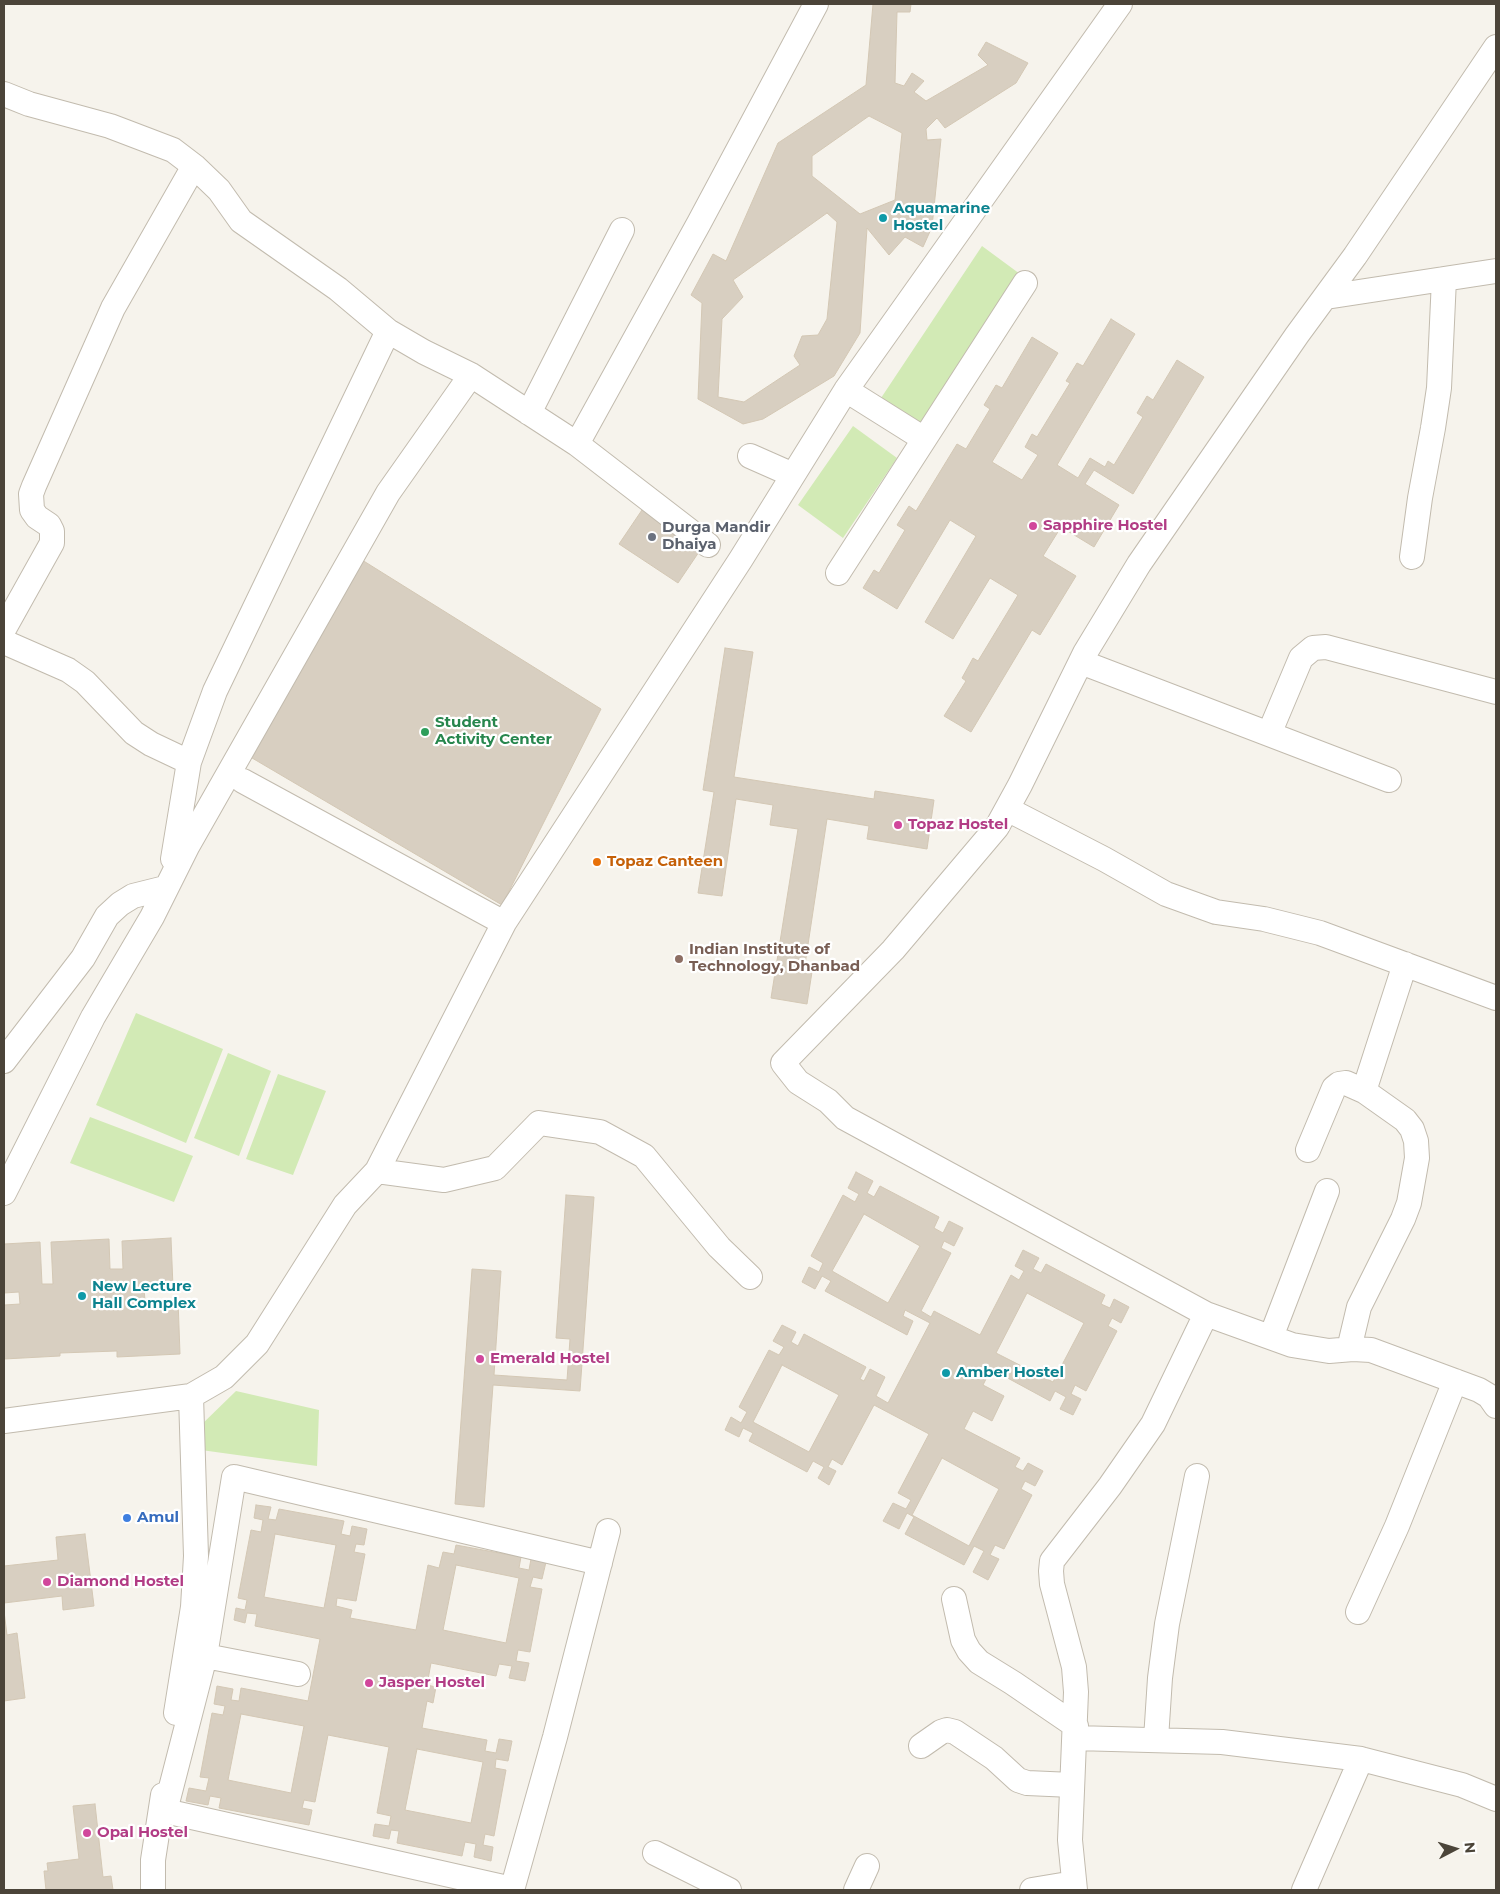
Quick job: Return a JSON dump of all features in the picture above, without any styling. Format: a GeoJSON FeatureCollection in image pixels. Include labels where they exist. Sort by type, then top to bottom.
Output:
{"type":"FeatureCollection","features":[{"type":"Feature","properties":{"kind":"street"},"geometry":{"type":"LineString","coordinates":[[577,444],[704,215],[816,4]]}},
{"type":"Feature","properties":{"kind":"street"},"geometry":{"type":"LineString","coordinates":[[4,1421],[191,1396],[224,1377],[257,1344],[345,1205],[377,1171],[504,923],[741,559],[846,390],[1120,4]]}},
{"type":"Feature","properties":{"kind":"street"},"geometry":{"type":"LineString","coordinates":[[1496,47],[1326,297],[1297,335],[1138,564],[1080,662],[997,827],[893,950],[783,1062],[798,1082],[828,1101],[846,1118],[1206,1314],[1292,1345],[1329,1351],[1349,1349],[1371,1350],[1455,1381],[1489,1396],[1496,1406]]}},
{"type":"Feature","properties":{"kind":"street"},"geometry":{"type":"LineString","coordinates":[[4,94],[29,104],[119,130],[173,150],[194,166],[218,190],[241,221],[338,289],[388,331],[424,352],[471,375],[577,444],[708,545]]}},
{"type":"Feature","properties":{"kind":"street"},"geometry":{"type":"LineString","coordinates":[[4,629],[52,543],[52,531],[49,525],[37,517],[32,510],[31,494],[34,486],[113,308],[194,166]]}},
{"type":"Feature","properties":{"kind":"street"},"geometry":{"type":"LineString","coordinates":[[529,413],[622,230]]}},
{"type":"Feature","properties":{"kind":"street"},"geometry":{"type":"LineString","coordinates":[[1326,297],[1496,271]]}},
{"type":"Feature","properties":{"kind":"street"},"geometry":{"type":"LineString","coordinates":[[1412,557],[1439,388],[1444,279]]}},
{"type":"Feature","properties":{"kind":"street"},"geometry":{"type":"LineString","coordinates":[[838,573],[1025,284]]}},
{"type":"Feature","properties":{"kind":"street"},"geometry":{"type":"LineString","coordinates":[[168,883],[189,762],[215,691],[388,331]]}},
{"type":"Feature","properties":{"kind":"street"},"geometry":{"type":"LineString","coordinates":[[4,1193],[93,1017],[152,917],[168,883],[388,492],[471,375]]}},
{"type":"Feature","properties":{"kind":"street"},"geometry":{"type":"LineString","coordinates":[[846,390],[924,439]]}},
{"type":"Feature","properties":{"kind":"street"},"geometry":{"type":"LineString","coordinates":[[750,456],[793,475]]}},
{"type":"Feature","properties":{"kind":"street"},"geometry":{"type":"LineString","coordinates":[[4,642],[68,670],[85,682],[134,733],[151,744],[189,762]]}},
{"type":"Feature","properties":{"kind":"street"},"geometry":{"type":"LineString","coordinates":[[1269,734],[1301,658],[1313,648],[1326,647],[1496,692]]}},
{"type":"Feature","properties":{"kind":"street"},"geometry":{"type":"LineString","coordinates":[[1080,662],[1389,780]]}},
{"type":"Feature","properties":{"kind":"street"},"geometry":{"type":"LineString","coordinates":[[243,781],[504,923]]}},
{"type":"Feature","properties":{"kind":"street"},"geometry":{"type":"LineString","coordinates":[[1007,809],[1166,894],[1216,912],[1264,919],[1320,933],[1496,998]]}},
{"type":"Feature","properties":{"kind":"street"},"geometry":{"type":"LineString","coordinates":[[4,1061],[83,958],[107,916],[120,904],[133,896],[168,883]]}},
{"type":"Feature","properties":{"kind":"street"},"geometry":{"type":"LineString","coordinates":[[1364,1091],[1405,964]]}},
{"type":"Feature","properties":{"kind":"street"},"geometry":{"type":"LineString","coordinates":[[1308,1150],[1334,1088],[1339,1084],[1346,1083],[1364,1091],[1405,1120],[1412,1129],[1416,1141],[1417,1158],[1409,1203],[1403,1219],[1359,1307],[1349,1349]]}},
{"type":"Feature","properties":{"kind":"street"},"geometry":{"type":"LineString","coordinates":[[377,1171],[444,1180],[495,1168],[539,1123],[600,1132],[644,1156],[719,1247],[750,1277]]}},
{"type":"Feature","properties":{"kind":"street"},"geometry":{"type":"LineString","coordinates":[[1271,1337],[1327,1190]]}},
{"type":"Feature","properties":{"kind":"street"},"geometry":{"type":"LineString","coordinates":[[1032,1890],[1075,1887],[1070,1840],[1076,1732],[1076,1692],[1074,1667],[1052,1584],[1052,1561],[1110,1486],[1153,1424],[1206,1314]]}},
{"type":"Feature","properties":{"kind":"street"},"geometry":{"type":"LineString","coordinates":[[1358,1612],[1397,1526],[1455,1381]]}},
{"type":"Feature","properties":{"kind":"street"},"geometry":{"type":"LineString","coordinates":[[191,1396],[196,1556],[193,1607],[195,1654],[165,1811],[512,1890],[555,1737],[608,1531]]}},
{"type":"Feature","properties":{"kind":"street"},"geometry":{"type":"LineString","coordinates":[[1156,1739],[1166,1624],[1197,1476]]}},
{"type":"Feature","properties":{"kind":"street"},"geometry":{"type":"LineString","coordinates":[[152,1890],[153,1860],[195,1654],[234,1477],[600,1563]]}},
{"type":"Feature","properties":{"kind":"street"},"geometry":{"type":"LineString","coordinates":[[954,1600],[964,1640],[969,1651],[979,1662],[1076,1732],[1156,1739],[1222,1742],[1361,1760],[1462,1785],[1496,1799]]}},
{"type":"Feature","properties":{"kind":"street"},"geometry":{"type":"LineString","coordinates":[[195,1654],[298,1674]]}},
{"type":"Feature","properties":{"kind":"street"},"geometry":{"type":"LineString","coordinates":[[921,1746],[947,1730],[954,1732],[994,1758],[1018,1780],[1027,1783],[1072,1785]]}},
{"type":"Feature","properties":{"kind":"street"},"geometry":{"type":"LineString","coordinates":[[1304,1890],[1361,1760]]}},
{"type":"Feature","properties":{"kind":"street"},"geometry":{"type":"LineString","coordinates":[[655,1853],[729,1890]]}},
{"type":"Feature","properties":{"kind":"street"},"geometry":{"type":"LineString","coordinates":[[856,1890],[867,1866]]}},
{"type":"Feature","properties":{"kind":"green space"},"geometry":{"type":"Polygon","coordinates":[[[982,246],[1020,274],[920,425],[881,398],[982,246]]]}},
{"type":"Feature","properties":{"kind":"green space"},"geometry":{"type":"Polygon","coordinates":[[[853,426],[897,458],[843,538],[798,505],[853,426]]]}},
{"type":"Feature","properties":{"kind":"green space"},"geometry":{"type":"Polygon","coordinates":[[[136,1013],[223,1049],[186,1143],[96,1105],[136,1013]]]}},
{"type":"Feature","properties":{"kind":"green space"},"geometry":{"type":"Polygon","coordinates":[[[228,1053],[271,1071],[239,1156],[194,1138],[228,1053]]]}},
{"type":"Feature","properties":{"kind":"green space"},"geometry":{"type":"Polygon","coordinates":[[[278,1074],[326,1091],[293,1175],[246,1159],[278,1074]]]}},
{"type":"Feature","properties":{"kind":"green space"},"geometry":{"type":"Polygon","coordinates":[[[90,1117],[193,1156],[174,1202],[70,1163],[90,1117]]]}},
{"type":"Feature","properties":{"kind":"green space"},"geometry":{"type":"Polygon","coordinates":[[[236,1391],[319,1410],[317,1466],[201,1450],[198,1428],[236,1391]]]}},
{"type":"Feature","properties":{"kind":"building","name":"Aquamarine Hostel"},"geometry":{"type":"Polygon","coordinates":[[[873,4],[911,4],[910,12],[897,12],[895,83],[904,86],[912,73],[924,81],[914,92],[926,101],[988,65],[978,55],[986,42],[1028,63],[1016,83],[945,128],[937,118],[926,129],[927,140],[941,139],[932,227],[923,247],[905,237],[889,255],[867,228],[860,333],[834,376],[763,419],[743,424],[698,399],[702,303],[691,295],[713,254],[726,261],[778,143],[866,85],[873,4]],[[869,116],[812,156],[812,176],[860,214],[895,200],[902,133],[869,116]],[[827,213],[733,280],[743,297],[722,319],[718,397],[744,402],[800,365],[794,356],[802,336],[818,335],[827,319],[837,222],[827,213]]]}},
{"type":"Feature","properties":{"kind":"building","name":"Sapphire Hostel"},"geometry":{"type":"Polygon","coordinates":[[[1111,319],[1135,334],[1057,465],[1078,478],[1090,458],[1105,467],[1108,461],[1114,465],[1143,417],[1137,413],[1147,396],[1153,400],[1177,360],[1204,377],[1133,494],[1094,470],[1085,484],[1119,505],[1094,547],[1061,527],[1043,556],[1076,576],[1040,635],[1032,630],[971,732],[944,716],[966,681],[962,678],[973,658],[978,661],[1018,595],[990,578],[953,639],[925,622],[976,536],[950,520],[897,609],[863,588],[874,570],[879,573],[905,530],[897,525],[909,506],[916,511],[957,444],[966,449],[990,409],[984,405],[996,385],[1002,388],[1032,337],[1058,353],[992,462],[1022,480],[1038,455],[1025,447],[1032,434],[1037,437],[1070,383],[1066,381],[1077,363],[1083,366],[1111,319]]]}},
{"type":"Feature","properties":{"kind":"building"},"geometry":{"type":"Polygon","coordinates":[[[644,507],[703,546],[678,583],[619,544],[644,507]]]}},
{"type":"Feature","properties":{"kind":"building","name":"Student Activity Center"},"geometry":{"type":"Polygon","coordinates":[[[362,560],[601,709],[502,905],[247,755],[362,560]]]}},
{"type":"Feature","properties":{"kind":"building","name":"Topaz Hostel"},"geometry":{"type":"Polygon","coordinates":[[[725,648],[753,652],[734,777],[874,799],[875,791],[934,800],[927,849],[867,839],[869,826],[827,819],[804,971],[812,972],[807,1004],[771,998],[798,829],[770,825],[773,805],[736,799],[722,896],[698,893],[714,792],[703,790],[725,648]]]}},
{"type":"Feature","properties":{"kind":"building","name":"Amber Hostel"},"geometry":{"type":"Polygon","coordinates":[[[856,1172],[873,1181],[867,1193],[874,1197],[880,1186],[939,1217],[934,1228],[943,1233],[949,1221],[963,1228],[954,1246],[944,1241],[941,1248],[951,1253],[921,1311],[931,1317],[934,1311],[980,1335],[1011,1275],[1019,1280],[1024,1271],[1015,1266],[1023,1250],[1039,1258],[1033,1269],[1041,1273],[1046,1264],[1105,1295],[1101,1304],[1110,1308],[1114,1299],[1129,1307],[1121,1323],[1112,1318],[1108,1326],[1117,1331],[1086,1391],[1075,1385],[1071,1394],[1081,1399],[1073,1415],[1060,1409],[1066,1397],[1055,1391],[1050,1401],[991,1369],[983,1385],[1004,1396],[992,1421],[973,1411],[964,1429],[1020,1458],[1015,1467],[1023,1471],[1028,1463],[1043,1471],[1035,1486],[1025,1481],[1021,1489],[1032,1495],[1004,1549],[995,1545],[990,1555],[999,1559],[988,1580],[973,1572],[984,1551],[974,1546],[964,1565],[905,1534],[914,1517],[907,1513],[899,1529],[883,1521],[893,1503],[906,1509],[911,1500],[898,1493],[929,1434],[874,1405],[842,1465],[832,1459],[828,1467],[836,1471],[829,1485],[818,1478],[824,1467],[813,1461],[807,1472],[749,1441],[753,1433],[743,1428],[739,1437],[725,1430],[731,1417],[741,1423],[747,1412],[739,1407],[769,1350],[779,1355],[784,1347],[773,1341],[782,1325],[796,1332],[791,1342],[798,1346],[804,1334],[866,1367],[860,1379],[864,1381],[870,1369],[885,1377],[876,1396],[888,1403],[930,1323],[905,1310],[903,1316],[913,1321],[907,1335],[825,1291],[831,1281],[822,1276],[815,1289],[802,1282],[809,1267],[819,1272],[823,1263],[811,1256],[843,1195],[855,1202],[859,1194],[848,1188],[856,1172]],[[864,1214],[832,1271],[888,1303],[920,1246],[864,1214]],[[1027,1293],[996,1353],[1053,1382],[1084,1323],[1027,1293]],[[782,1365],[753,1422],[809,1452],[839,1395],[782,1365]],[[942,1458],[912,1515],[969,1546],[999,1489],[942,1458]]]}},
{"type":"Feature","properties":{"kind":"building","name":"Emerald Hostel"},"geometry":{"type":"Polygon","coordinates":[[[566,1195],[594,1197],[580,1391],[493,1385],[484,1507],[455,1504],[472,1269],[501,1271],[494,1375],[567,1380],[570,1339],[556,1338],[566,1195]]]}},
{"type":"Feature","properties":{"kind":"building","name":"New Lecture Hall Complex"},"geometry":{"type":"Polygon","coordinates":[[[171,1238],[173,1287],[144,1288],[145,1301],[178,1300],[180,1354],[117,1357],[117,1351],[60,1353],[60,1356],[4,1359],[4,1305],[20,1304],[19,1292],[4,1293],[4,1244],[40,1242],[42,1284],[53,1284],[51,1242],[109,1239],[110,1269],[123,1269],[122,1241],[171,1238]]]}},
{"type":"Feature","properties":{"kind":"building","name":"Jasper Hostel"},"geometry":{"type":"Polygon","coordinates":[[[256,1505],[271,1507],[268,1519],[276,1520],[279,1509],[344,1521],[341,1534],[350,1536],[352,1526],[367,1529],[364,1545],[356,1544],[354,1552],[365,1554],[356,1601],[337,1598],[336,1606],[352,1610],[350,1618],[416,1630],[428,1565],[439,1568],[443,1552],[454,1554],[456,1545],[521,1557],[519,1568],[529,1570],[531,1559],[546,1562],[542,1579],[533,1577],[530,1587],[542,1589],[530,1652],[518,1650],[516,1661],[529,1663],[525,1681],[509,1678],[512,1666],[499,1664],[496,1676],[431,1663],[427,1685],[436,1687],[433,1703],[427,1701],[422,1728],[487,1740],[485,1751],[496,1753],[499,1739],[512,1741],[508,1761],[496,1759],[495,1768],[506,1770],[494,1836],[485,1834],[483,1845],[493,1847],[491,1861],[474,1857],[476,1844],[465,1842],[462,1856],[397,1843],[399,1831],[391,1830],[389,1839],[373,1836],[375,1824],[389,1826],[391,1816],[377,1813],[389,1747],[328,1735],[315,1802],[304,1800],[302,1808],[312,1810],[309,1825],[219,1808],[221,1798],[210,1796],[208,1805],[186,1801],[189,1788],[206,1791],[209,1778],[200,1777],[212,1713],[223,1715],[225,1706],[214,1704],[217,1686],[233,1689],[231,1700],[239,1701],[241,1688],[308,1701],[320,1639],[255,1626],[257,1614],[247,1613],[245,1623],[234,1620],[236,1608],[245,1610],[247,1600],[238,1598],[251,1530],[261,1532],[263,1520],[254,1518],[256,1505]],[[275,1534],[264,1597],[324,1608],[336,1545],[275,1534]],[[456,1565],[443,1630],[506,1643],[519,1578],[456,1565]],[[241,1714],[228,1780],[291,1793],[304,1726],[241,1714]],[[417,1749],[405,1810],[471,1823],[483,1762],[417,1749]]]}},
{"type":"Feature","properties":{"kind":"building","name":"Diamond Hostel"},"geometry":{"type":"Polygon","coordinates":[[[85,1534],[94,1606],[63,1610],[62,1596],[4,1603],[4,1566],[58,1560],[56,1537],[85,1534]]]}},
{"type":"Feature","properties":{"kind":"building"},"geometry":{"type":"Polygon","coordinates":[[[4,1611],[7,1635],[17,1633],[25,1698],[4,1701],[4,1611]]]}},
{"type":"Feature","properties":{"kind":"building","name":"Opal Hostel"},"geometry":{"type":"Polygon","coordinates":[[[95,1804],[103,1877],[111,1876],[113,1890],[46,1890],[44,1871],[48,1871],[47,1863],[79,1859],[73,1806],[95,1804]]]}},
{"type":"Feature","properties":{"kind":"place","name":"Aquamarine Hostel"},"geometry":{"type":"Point","coordinates":[883,218]}},
{"type":"Feature","properties":{"kind":"place","name":"Sapphire Hostel"},"geometry":{"type":"Point","coordinates":[1033,526]}},
{"type":"Feature","properties":{"kind":"place","name":"Durga Mandir Dhaiya"},"geometry":{"type":"Point","coordinates":[652,537]}},
{"type":"Feature","properties":{"kind":"place","name":"Student Activity Center"},"geometry":{"type":"Point","coordinates":[425,732]}},
{"type":"Feature","properties":{"kind":"place","name":"Topaz Hostel"},"geometry":{"type":"Point","coordinates":[898,825]}},
{"type":"Feature","properties":{"kind":"place","name":"Topaz Canteen"},"geometry":{"type":"Point","coordinates":[597,862]}},
{"type":"Feature","properties":{"kind":"place","name":"Indian Institute of Technology, Dhanbad"},"geometry":{"type":"Point","coordinates":[679,959]}},
{"type":"Feature","properties":{"kind":"place","name":"New Lecture Hall Complex"},"geometry":{"type":"Point","coordinates":[82,1296]}},
{"type":"Feature","properties":{"kind":"place","name":"Emerald Hostel"},"geometry":{"type":"Point","coordinates":[480,1359]}},
{"type":"Feature","properties":{"kind":"place","name":"Amber Hostel"},"geometry":{"type":"Point","coordinates":[946,1373]}},
{"type":"Feature","properties":{"kind":"place","name":"Amul"},"geometry":{"type":"Point","coordinates":[127,1518]}},
{"type":"Feature","properties":{"kind":"place","name":"Diamond Hostel"},"geometry":{"type":"Point","coordinates":[47,1582]}},
{"type":"Feature","properties":{"kind":"place","name":"Jasper Hostel"},"geometry":{"type":"Point","coordinates":[369,1683]}},
{"type":"Feature","properties":{"kind":"place","name":"Opal Hostel"},"geometry":{"type":"Point","coordinates":[87,1833]}}]}
